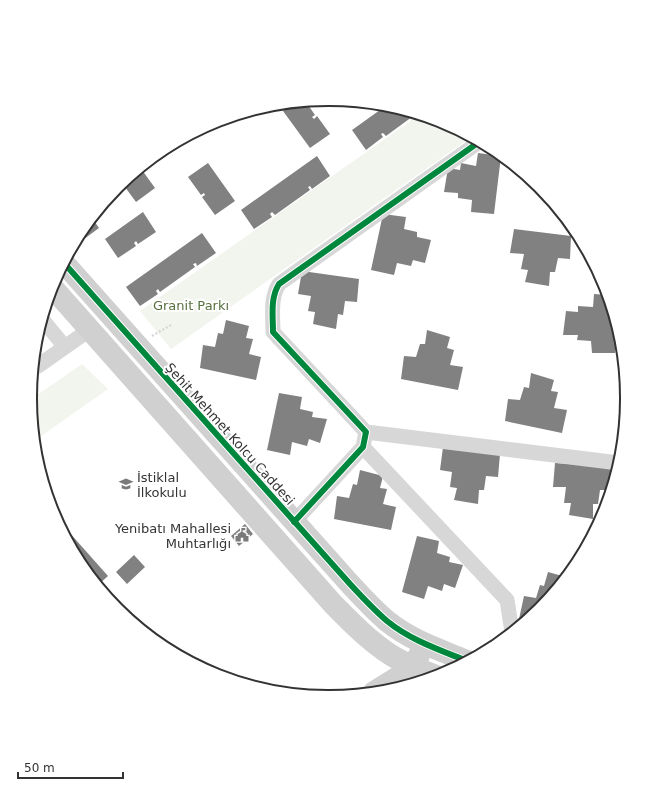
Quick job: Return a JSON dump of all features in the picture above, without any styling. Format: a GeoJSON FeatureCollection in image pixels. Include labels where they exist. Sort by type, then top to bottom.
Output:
{"type":"FeatureCollection","features":[{"type":"Feature","properties":{"kind":"street"},"geometry":{"type":"LineString","coordinates":[[474,146],[279,284],[273,298],[273,332],[364,439],[507,600],[511,625]]}},
{"type":"Feature","properties":{"kind":"street","name":"Şehit Mehmet Kolcu Caddesi"},"geometry":{"type":"LineString","coordinates":[[68,268],[294,522],[373,608],[403,633],[459,658]]}},
{"type":"Feature","properties":{"kind":"street"},"geometry":{"type":"LineString","coordinates":[[57,292],[333,604],[372,641],[422,674]]}},
{"type":"Feature","properties":{"kind":"street"},"geometry":{"type":"LineString","coordinates":[[47,325],[65,347]]}},
{"type":"Feature","properties":{"kind":"street"},"geometry":{"type":"LineString","coordinates":[[39,366],[89,330]]}},
{"type":"Feature","properties":{"kind":"street"},"geometry":{"type":"LineString","coordinates":[[364,439],[612,463]]}},
{"type":"Feature","properties":{"kind":"street"},"geometry":{"type":"LineString","coordinates":[[294,522],[364,439]]}},
{"type":"Feature","properties":{"kind":"street"},"geometry":{"type":"LineString","coordinates":[[424,673],[433,647]]}},
{"type":"Feature","properties":{"kind":"path"},"geometry":{"type":"LineString","coordinates":[[149,339],[171,325]]}},
{"type":"Feature","properties":{"kind":"green space","name":"Granit Parkı"},"geometry":{"type":"Polygon","coordinates":[[[413,119],[440,129],[465,141],[171,349],[140,311],[413,119]]]}},
{"type":"Feature","properties":{"kind":"green space"},"geometry":{"type":"Polygon","coordinates":[[[82,364],[108,389],[39,437],[37,395],[82,364]]]}},
{"type":"Feature","properties":{"kind":"building"},"geometry":{"type":"Polygon","coordinates":[[[309,107],[315,115],[312,117],[314,119],[317,116],[330,134],[310,148],[283,111],[309,107]]]}},
{"type":"Feature","properties":{"kind":"building"},"geometry":{"type":"Polygon","coordinates":[[[379,111],[410,118],[386,136],[383,133],[381,134],[383,137],[366,150],[352,130],[379,111]]]}},
{"type":"Feature","properties":{"kind":"building"},"geometry":{"type":"Polygon","coordinates":[[[478,153],[487,154],[500,163],[494,214],[471,212],[472,200],[458,198],[458,193],[444,192],[448,168],[460,170],[461,163],[476,166],[478,153]]]}},
{"type":"Feature","properties":{"kind":"building"},"geometry":{"type":"Polygon","coordinates":[[[317,156],[330,176],[312,189],[310,186],[308,187],[310,190],[275,215],[272,212],[270,214],[272,217],[254,229],[241,210],[317,156]]]}},
{"type":"Feature","properties":{"kind":"building"},"geometry":{"type":"Polygon","coordinates":[[[208,163],[235,201],[215,215],[202,197],[205,195],[204,193],[201,195],[188,177],[208,163]]]}},
{"type":"Feature","properties":{"kind":"building"},"geometry":{"type":"Polygon","coordinates":[[[144,173],[155,188],[136,202],[126,188],[144,173]]]}},
{"type":"Feature","properties":{"kind":"building"},"geometry":{"type":"Polygon","coordinates":[[[143,212],[156,232],[138,244],[136,241],[134,243],[136,246],[118,258],[105,239],[143,212]]]}},
{"type":"Feature","properties":{"kind":"building"},"geometry":{"type":"Polygon","coordinates":[[[383,214],[406,217],[404,229],[417,232],[417,237],[431,240],[425,263],[413,260],[411,266],[397,263],[394,275],[371,270],[383,214]]]}},
{"type":"Feature","properties":{"kind":"building"},"geometry":{"type":"Polygon","coordinates":[[[96,223],[99,228],[84,239],[96,223]]]}},
{"type":"Feature","properties":{"kind":"building"},"geometry":{"type":"Polygon","coordinates":[[[514,229],[571,236],[570,259],[558,258],[555,272],[550,272],[549,286],[525,282],[528,270],[521,269],[524,254],[510,253],[514,229]]]}},
{"type":"Feature","properties":{"kind":"building"},"geometry":{"type":"Polygon","coordinates":[[[202,233],[216,253],[197,266],[196,263],[193,264],[195,267],[160,292],[158,289],[156,291],[158,294],[140,306],[126,287],[202,233]]]}},
{"type":"Feature","properties":{"kind":"building"},"geometry":{"type":"Polygon","coordinates":[[[302,271],[359,279],[357,302],[345,301],[343,315],[338,314],[336,329],[313,324],[315,312],[308,311],[311,296],[298,294],[302,271]]]}},
{"type":"Feature","properties":{"kind":"building"},"geometry":{"type":"Polygon","coordinates":[[[594,294],[601,295],[610,323],[615,347],[615,353],[592,353],[591,341],[577,340],[578,335],[563,335],[566,311],[578,312],[578,306],[593,307],[594,294]]]}},
{"type":"Feature","properties":{"kind":"building"},"geometry":{"type":"Polygon","coordinates":[[[226,320],[249,326],[246,338],[253,339],[249,354],[261,357],[256,380],[200,368],[203,345],[215,347],[218,333],[223,334],[226,320]]]}},
{"type":"Feature","properties":{"kind":"building"},"geometry":{"type":"Polygon","coordinates":[[[427,330],[450,337],[447,348],[454,350],[450,365],[463,367],[458,390],[401,379],[404,356],[416,357],[420,344],[425,344],[427,330]]]}},
{"type":"Feature","properties":{"kind":"building"},"geometry":{"type":"Polygon","coordinates":[[[531,373],[554,380],[551,391],[558,392],[554,408],[567,410],[562,433],[505,421],[508,399],[520,400],[524,387],[529,388],[531,373]]]}},
{"type":"Feature","properties":{"kind":"building"},"geometry":{"type":"Polygon","coordinates":[[[279,393],[302,397],[300,409],[313,412],[312,417],[327,419],[320,443],[309,439],[307,446],[292,442],[290,455],[267,450],[279,393]]]}},
{"type":"Feature","properties":{"kind":"building"},"geometry":{"type":"Polygon","coordinates":[[[443,447],[500,454],[498,477],[486,476],[484,490],[479,490],[478,504],[454,500],[457,488],[450,487],[452,472],[440,470],[443,447]]]}},
{"type":"Feature","properties":{"kind":"building"},"geometry":{"type":"Polygon","coordinates":[[[555,463],[611,467],[606,490],[600,490],[598,504],[593,504],[593,519],[569,515],[571,503],[564,503],[566,487],[553,487],[555,463]]]}},
{"type":"Feature","properties":{"kind":"building"},"geometry":{"type":"Polygon","coordinates":[[[360,470],[383,476],[380,488],[387,489],[383,504],[396,507],[391,530],[334,519],[337,496],[349,498],[353,484],[357,485],[360,470]]]}},
{"type":"Feature","properties":{"kind":"building","name":"Yenibatı Mahallesi Muhtarlığı"},"geometry":{"type":"Polygon","coordinates":[[[245,524],[253,534],[239,546],[231,536],[245,524]]]}},
{"type":"Feature","properties":{"kind":"building"},"geometry":{"type":"Polygon","coordinates":[[[71,534],[108,576],[102,581],[86,560],[71,534]]]}},
{"type":"Feature","properties":{"kind":"building"},"geometry":{"type":"Polygon","coordinates":[[[417,536],[439,541],[437,553],[450,557],[449,562],[463,565],[455,588],[444,584],[442,591],[428,586],[424,599],[402,592],[417,536]]]}},
{"type":"Feature","properties":{"kind":"building"},"geometry":{"type":"Polygon","coordinates":[[[134,555],[145,567],[127,584],[116,572],[134,555]]]}},
{"type":"Feature","properties":{"kind":"building"},"geometry":{"type":"Polygon","coordinates":[[[548,572],[560,575],[535,604],[519,619],[524,596],[536,598],[540,585],[544,586],[548,572]]]}},
{"type":"Feature","properties":{"kind":"cycle path"},"geometry":{"type":"LineString","coordinates":[[294,522],[363,447],[366,432],[273,332],[273,301],[276,289],[279,284],[474,146]]}},
{"type":"Feature","properties":{"kind":"cycle path"},"geometry":{"type":"LineString","coordinates":[[68,267],[373,608],[387,621],[405,634],[459,658]]}},
{"type":"Feature","properties":{"kind":"place","name":"İstiklal İlkokulu"},"geometry":{"type":"Point","coordinates":[126,484]}},
{"type":"Feature","properties":{"kind":"place","name":"Yenibatı Mahallesi Muhtarlığı"},"geometry":{"type":"Point","coordinates":[242,535]}}]}
